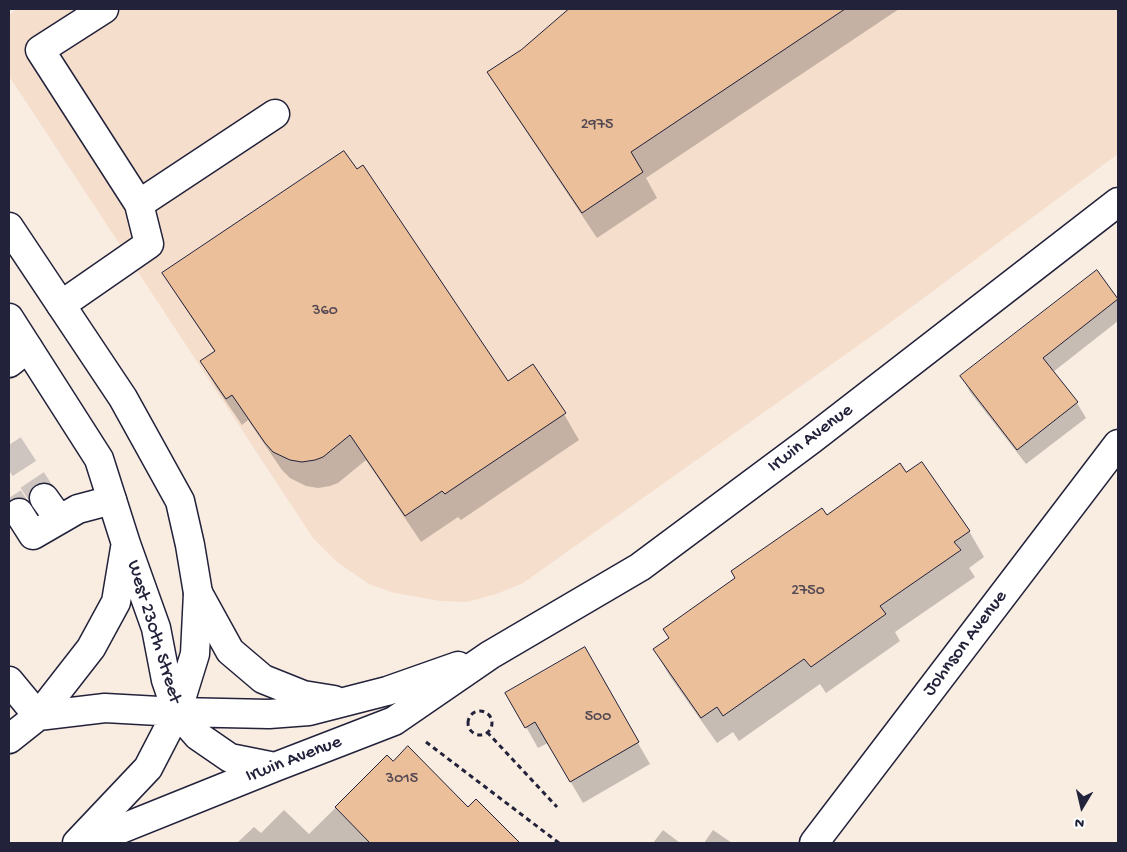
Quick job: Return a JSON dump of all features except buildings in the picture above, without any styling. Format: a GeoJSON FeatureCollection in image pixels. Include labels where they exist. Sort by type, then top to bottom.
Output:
{"type":"FeatureCollection","features":[{"type":"Feature","properties":{"kind":"street"},"geometry":{"type":"LineString","coordinates":[[61,305],[149,244],[139,204],[40,50],[104,9]]}},
{"type":"Feature","properties":{"kind":"street"},"geometry":{"type":"LineString","coordinates":[[139,204],[275,114]]}},
{"type":"Feature","properties":{"kind":"street","name":"Irwin Avenue"},"geometry":{"type":"LineString","coordinates":[[86,843],[394,721],[490,655],[640,567],[820,433],[1118,202]]}},
{"type":"Feature","properties":{"kind":"street","name":"West 230th Street"},"geometry":{"type":"LineString","coordinates":[[9,227],[124,398],[180,500],[198,593],[195,654],[177,712]]}},
{"type":"Feature","properties":{"kind":"street","name":"West 230th Street"},"geometry":{"type":"LineString","coordinates":[[9,318],[18,356],[99,459],[126,544],[156,628],[166,680],[177,712]]}},
{"type":"Feature","properties":{"kind":"street","name":"Johnson Avenue"},"geometry":{"type":"LineString","coordinates":[[814,843],[1118,444]]}},
{"type":"Feature","properties":{"kind":"street"},"geometry":{"type":"LineString","coordinates":[[19,513],[33,535],[51,508],[78,509],[112,500]]}},
{"type":"Feature","properties":{"kind":"street"},"geometry":{"type":"LineString","coordinates":[[9,739],[38,716],[91,648],[116,602],[126,544]]}},
{"type":"Feature","properties":{"kind":"street"},"geometry":{"type":"LineString","coordinates":[[198,593],[230,651],[263,679],[303,694],[345,702]]}},
{"type":"Feature","properties":{"kind":"street","name":"Irwin Avenue"},"geometry":{"type":"LineString","coordinates":[[38,716],[104,708],[269,714],[309,711],[387,691],[490,655]]}},
{"type":"Feature","properties":{"kind":"street"},"geometry":{"type":"LineString","coordinates":[[9,681],[38,716]]}},
{"type":"Feature","properties":{"kind":"street"},"geometry":{"type":"LineString","coordinates":[[78,843],[148,768],[177,712],[198,736],[230,758],[275,767]]}},
{"type":"Feature","properties":{"kind":"path"},"geometry":{"type":"LineString","coordinates":[[480,711],[490,716],[492,722],[487,732],[480,734],[472,731],[469,720],[473,714],[480,711]]}},
{"type":"Feature","properties":{"kind":"path"},"geometry":{"type":"LineString","coordinates":[[487,732],[557,807]]}},
{"type":"Feature","properties":{"kind":"path"},"geometry":{"type":"LineString","coordinates":[[435,748],[559,843]]}},
{"type":"Feature","properties":{"kind":"shaded area"},"geometry":{"type":"Polygon","coordinates":[[[17,9],[1118,9],[1118,154],[887,325],[523,583],[496,594],[467,602],[440,601],[391,592],[369,584],[337,562],[313,538],[9,76],[9,15],[17,9]]]}},
{"type":"Feature","properties":{"kind":"tunnel"},"geometry":{"type":"LineString","coordinates":[[9,445],[44,498]]}},
{"type":"Feature","properties":{"kind":"tunnel"},"geometry":{"type":"LineString","coordinates":[[9,498],[19,513]]}}]}
